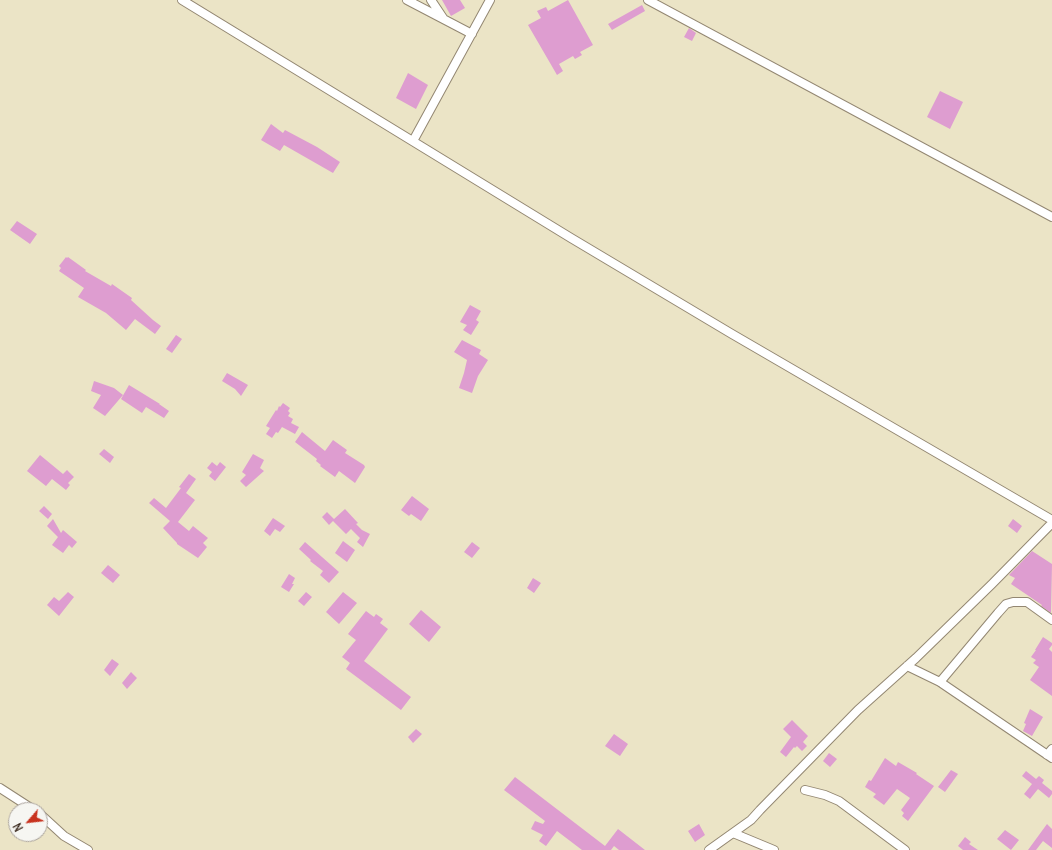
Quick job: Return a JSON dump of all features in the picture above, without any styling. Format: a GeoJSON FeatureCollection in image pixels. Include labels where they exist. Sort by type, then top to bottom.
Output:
{"type":"FeatureCollection","features":[{"type":"Feature","properties":{"kind":"street"},"geometry":{"type":"LineString","coordinates":[[182,0],[490,189],[725,330],[1052,520]]}},
{"type":"Feature","properties":{"kind":"street"},"geometry":{"type":"LineString","coordinates":[[407,0],[472,34]]}},
{"type":"Feature","properties":{"kind":"street"},"geometry":{"type":"LineString","coordinates":[[431,0],[443,19]]}},
{"type":"Feature","properties":{"kind":"street"},"geometry":{"type":"LineString","coordinates":[[413,141],[490,0]]}},
{"type":"Feature","properties":{"kind":"street"},"geometry":{"type":"LineString","coordinates":[[648,0],[1052,217]]}},
{"type":"Feature","properties":{"kind":"street"},"geometry":{"type":"LineString","coordinates":[[709,850],[752,820],[858,710],[907,666],[992,584],[1052,523]]}},
{"type":"Feature","properties":{"kind":"street"},"geometry":{"type":"LineString","coordinates":[[940,682],[1006,604],[1013,602],[1027,602],[1052,620]]}},
{"type":"Feature","properties":{"kind":"street"},"geometry":{"type":"LineString","coordinates":[[907,666],[940,682],[1050,754]]}},
{"type":"Feature","properties":{"kind":"street"},"geometry":{"type":"LineString","coordinates":[[0,788],[22,802]]}},
{"type":"Feature","properties":{"kind":"street"},"geometry":{"type":"LineString","coordinates":[[805,790],[825,795],[839,801],[905,850]]}},
{"type":"Feature","properties":{"kind":"street"},"geometry":{"type":"LineString","coordinates":[[48,821],[64,836],[88,850]]}},
{"type":"Feature","properties":{"kind":"street"},"geometry":{"type":"LineString","coordinates":[[733,834],[774,850]]}},
{"type":"Feature","properties":{"kind":"building"},"geometry":{"type":"Polygon","coordinates":[[[442,0],[460,0],[465,8],[451,16],[442,0]]]}},
{"type":"Feature","properties":{"kind":"building"},"geometry":{"type":"Polygon","coordinates":[[[568,0],[593,45],[580,52],[582,55],[575,59],[573,56],[559,64],[563,71],[557,75],[528,25],[541,18],[537,11],[546,7],[548,11],[568,0]]]}},
{"type":"Feature","properties":{"kind":"building"},"geometry":{"type":"Polygon","coordinates":[[[642,5],[645,11],[612,30],[608,24],[642,5]]]}},
{"type":"Feature","properties":{"kind":"building"},"geometry":{"type":"Polygon","coordinates":[[[689,28],[696,33],[692,41],[684,37],[689,28]]]}},
{"type":"Feature","properties":{"kind":"building"},"geometry":{"type":"Polygon","coordinates":[[[408,73],[428,85],[416,109],[396,98],[408,73]]]}},
{"type":"Feature","properties":{"kind":"building"},"geometry":{"type":"Polygon","coordinates":[[[940,91],[963,102],[950,129],[927,117],[940,91]]]}},
{"type":"Feature","properties":{"kind":"building"},"geometry":{"type":"Polygon","coordinates":[[[271,124],[283,133],[285,130],[317,147],[340,162],[333,173],[284,145],[280,151],[261,140],[271,124]]]}},
{"type":"Feature","properties":{"kind":"building"},"geometry":{"type":"Polygon","coordinates":[[[17,221],[37,234],[30,244],[10,230],[17,221]]]}},
{"type":"Feature","properties":{"kind":"building"},"geometry":{"type":"Polygon","coordinates":[[[66,257],[86,270],[85,271],[111,286],[112,284],[132,298],[131,300],[161,326],[155,334],[135,319],[126,330],[106,313],[78,297],[84,288],[59,271],[61,268],[59,266],[66,257]]]}},
{"type":"Feature","properties":{"kind":"building"},"geometry":{"type":"Polygon","coordinates":[[[470,305],[481,311],[476,320],[479,322],[471,335],[463,330],[467,325],[460,322],[470,305]]]}},
{"type":"Feature","properties":{"kind":"building"},"geometry":{"type":"Polygon","coordinates":[[[176,335],[182,339],[172,353],[166,349],[176,335]]]}},
{"type":"Feature","properties":{"kind":"building"},"geometry":{"type":"Polygon","coordinates":[[[462,340],[481,350],[479,354],[488,360],[478,376],[472,393],[459,388],[467,360],[454,352],[462,340]]]}},
{"type":"Feature","properties":{"kind":"building"},"geometry":{"type":"Polygon","coordinates":[[[227,373],[248,385],[241,396],[235,389],[222,381],[227,373]]]}},
{"type":"Feature","properties":{"kind":"building"},"geometry":{"type":"Polygon","coordinates":[[[94,381],[114,388],[123,395],[105,416],[93,408],[101,395],[91,391],[94,381]]]}},
{"type":"Feature","properties":{"kind":"building"},"geometry":{"type":"Polygon","coordinates":[[[129,385],[169,411],[164,418],[146,407],[142,413],[121,399],[129,385]]]}},
{"type":"Feature","properties":{"kind":"building"},"geometry":{"type":"Polygon","coordinates":[[[283,403],[290,408],[288,411],[290,413],[288,416],[293,419],[291,423],[299,427],[295,434],[282,427],[272,438],[266,434],[270,428],[266,426],[276,410],[277,411],[279,406],[280,407],[283,403]]]}},
{"type":"Feature","properties":{"kind":"building"},"geometry":{"type":"Polygon","coordinates":[[[302,432],[325,451],[333,440],[347,450],[345,453],[364,465],[365,467],[355,483],[339,471],[335,477],[320,466],[321,465],[316,461],[317,459],[295,442],[302,432]]]}},
{"type":"Feature","properties":{"kind":"building"},"geometry":{"type":"Polygon","coordinates":[[[104,449],[114,457],[110,463],[99,454],[104,449]]]}},
{"type":"Feature","properties":{"kind":"building"},"geometry":{"type":"Polygon","coordinates":[[[253,454],[264,460],[260,468],[264,471],[246,487],[240,481],[246,475],[242,472],[253,454]]]}},
{"type":"Feature","properties":{"kind":"building"},"geometry":{"type":"Polygon","coordinates":[[[40,455],[63,474],[67,470],[74,477],[68,483],[70,485],[66,490],[52,479],[46,486],[27,471],[40,455]]]}},
{"type":"Feature","properties":{"kind":"building"},"geometry":{"type":"Polygon","coordinates":[[[212,462],[217,466],[220,462],[226,467],[215,481],[209,476],[212,472],[207,468],[212,462]]]}},
{"type":"Feature","properties":{"kind":"building"},"geometry":{"type":"Polygon","coordinates":[[[189,474],[196,479],[186,493],[195,500],[178,522],[189,531],[193,526],[208,538],[203,543],[207,547],[198,558],[177,544],[163,528],[170,521],[149,503],[154,498],[166,508],[181,488],[179,487],[189,474]]]}},
{"type":"Feature","properties":{"kind":"building"},"geometry":{"type":"Polygon","coordinates":[[[412,496],[429,509],[421,521],[411,514],[409,516],[401,510],[412,496]]]}},
{"type":"Feature","properties":{"kind":"building"},"geometry":{"type":"Polygon","coordinates":[[[44,506],[52,514],[48,519],[39,511],[44,506]]]}},
{"type":"Feature","properties":{"kind":"building"},"geometry":{"type":"Polygon","coordinates":[[[345,509],[358,523],[356,524],[362,530],[370,534],[363,547],[357,542],[360,538],[351,529],[346,534],[333,521],[329,525],[322,517],[327,512],[334,519],[345,509]]]}},
{"type":"Feature","properties":{"kind":"building"},"geometry":{"type":"Polygon","coordinates":[[[273,518],[285,526],[280,532],[275,529],[270,536],[264,531],[273,518]]]}},
{"type":"Feature","properties":{"kind":"building"},"geometry":{"type":"Polygon","coordinates":[[[53,519],[61,533],[63,530],[77,542],[72,548],[69,545],[63,553],[52,545],[58,537],[47,526],[53,519]]]}},
{"type":"Feature","properties":{"kind":"building"},"geometry":{"type":"Polygon","coordinates":[[[1013,519],[1022,526],[1017,533],[1008,526],[1013,519]]]}},
{"type":"Feature","properties":{"kind":"building"},"geometry":{"type":"Polygon","coordinates":[[[343,541],[355,550],[347,562],[335,553],[343,541]]]}},
{"type":"Feature","properties":{"kind":"building"},"geometry":{"type":"Polygon","coordinates":[[[305,542],[339,572],[329,583],[320,575],[323,571],[310,561],[311,560],[299,549],[305,542]]]}},
{"type":"Feature","properties":{"kind":"building"},"geometry":{"type":"Polygon","coordinates":[[[472,542],[480,548],[472,558],[464,552],[472,542]]]}},
{"type":"Feature","properties":{"kind":"building"},"geometry":{"type":"Polygon","coordinates":[[[1032,551],[1052,564],[1051,613],[1011,584],[1015,578],[1009,575],[1032,551]]]}},
{"type":"Feature","properties":{"kind":"building"},"geometry":{"type":"Polygon","coordinates":[[[108,565],[120,575],[113,583],[101,573],[108,565]]]}},
{"type":"Feature","properties":{"kind":"building"},"geometry":{"type":"Polygon","coordinates":[[[289,574],[295,578],[292,584],[294,584],[289,592],[281,587],[289,574]]]}},
{"type":"Feature","properties":{"kind":"building"},"geometry":{"type":"Polygon","coordinates":[[[533,578],[541,583],[534,593],[527,588],[533,578]]]}},
{"type":"Feature","properties":{"kind":"building"},"geometry":{"type":"Polygon","coordinates":[[[68,592],[74,597],[59,616],[47,605],[54,597],[59,601],[68,592]]]}},
{"type":"Feature","properties":{"kind":"building"},"geometry":{"type":"Polygon","coordinates":[[[306,592],[312,597],[304,606],[298,601],[306,592]]]}},
{"type":"Feature","properties":{"kind":"building"},"geometry":{"type":"Polygon","coordinates":[[[343,592],[357,603],[339,624],[326,612],[343,592]]]}},
{"type":"Feature","properties":{"kind":"building"},"geometry":{"type":"Polygon","coordinates":[[[421,610],[441,627],[429,642],[409,624],[421,610]]]}},
{"type":"Feature","properties":{"kind":"building"},"geometry":{"type":"Polygon","coordinates":[[[366,611],[374,617],[376,614],[383,619],[380,623],[388,629],[364,661],[411,697],[401,710],[346,669],[350,663],[342,657],[356,640],[348,634],[366,611]]]}},
{"type":"Feature","properties":{"kind":"building"},"geometry":{"type":"Polygon","coordinates":[[[1043,637],[1052,643],[1049,649],[1052,652],[1052,696],[1030,680],[1039,667],[1033,663],[1036,660],[1031,657],[1043,637]]]}},
{"type":"Feature","properties":{"kind":"building"},"geometry":{"type":"Polygon","coordinates":[[[112,659],[119,664],[110,676],[104,670],[112,659]]]}},
{"type":"Feature","properties":{"kind":"building"},"geometry":{"type":"Polygon","coordinates":[[[131,672],[137,678],[127,689],[122,683],[131,672]]]}},
{"type":"Feature","properties":{"kind":"building"},"geometry":{"type":"Polygon","coordinates":[[[1030,709],[1043,717],[1032,736],[1023,731],[1026,724],[1024,723],[1030,709]]]}},
{"type":"Feature","properties":{"kind":"building"},"geometry":{"type":"Polygon","coordinates":[[[792,720],[808,736],[803,742],[807,746],[802,751],[797,746],[795,748],[794,747],[786,757],[780,752],[791,737],[783,729],[792,720]]]}},
{"type":"Feature","properties":{"kind":"building"},"geometry":{"type":"Polygon","coordinates":[[[416,729],[422,734],[413,743],[408,737],[416,729]]]}},
{"type":"Feature","properties":{"kind":"building"},"geometry":{"type":"Polygon","coordinates":[[[614,734],[628,744],[620,756],[605,746],[614,734]]]}},
{"type":"Feature","properties":{"kind":"building"},"geometry":{"type":"Polygon","coordinates":[[[829,753],[837,759],[830,767],[823,761],[829,753]]]}},
{"type":"Feature","properties":{"kind":"building"},"geometry":{"type":"Polygon","coordinates":[[[885,758],[896,766],[898,762],[917,773],[916,774],[934,786],[908,821],[902,816],[904,813],[901,810],[910,798],[897,789],[884,805],[873,797],[876,794],[865,787],[869,780],[871,781],[885,758]]]}},
{"type":"Feature","properties":{"kind":"building"},"geometry":{"type":"Polygon","coordinates":[[[951,770],[958,774],[945,792],[938,787],[951,770]]]}},
{"type":"Feature","properties":{"kind":"building"},"geometry":{"type":"Polygon","coordinates":[[[1026,771],[1036,779],[1039,776],[1044,780],[1042,783],[1052,791],[1049,798],[1038,789],[1030,799],[1024,794],[1032,784],[1022,776],[1026,771]]]}},
{"type":"Feature","properties":{"kind":"building"},"geometry":{"type":"Polygon","coordinates":[[[515,777],[605,846],[618,829],[645,850],[619,850],[614,846],[611,850],[582,850],[557,831],[546,846],[539,841],[543,835],[531,829],[535,821],[543,824],[545,821],[504,790],[515,777]]]}},
{"type":"Feature","properties":{"kind":"building"},"geometry":{"type":"Polygon","coordinates":[[[699,824],[705,835],[695,842],[688,831],[699,824]]]}},
{"type":"Feature","properties":{"kind":"building"},"geometry":{"type":"Polygon","coordinates":[[[1047,824],[1052,829],[1052,848],[1043,841],[1036,850],[1028,850],[1047,824]]]}},
{"type":"Feature","properties":{"kind":"building"},"geometry":{"type":"Polygon","coordinates":[[[1005,830],[1019,840],[1011,850],[997,839],[1005,830]]]}},
{"type":"Feature","properties":{"kind":"building"},"geometry":{"type":"Polygon","coordinates":[[[965,837],[971,842],[969,844],[978,850],[963,850],[958,846],[965,837]]]}}]}
